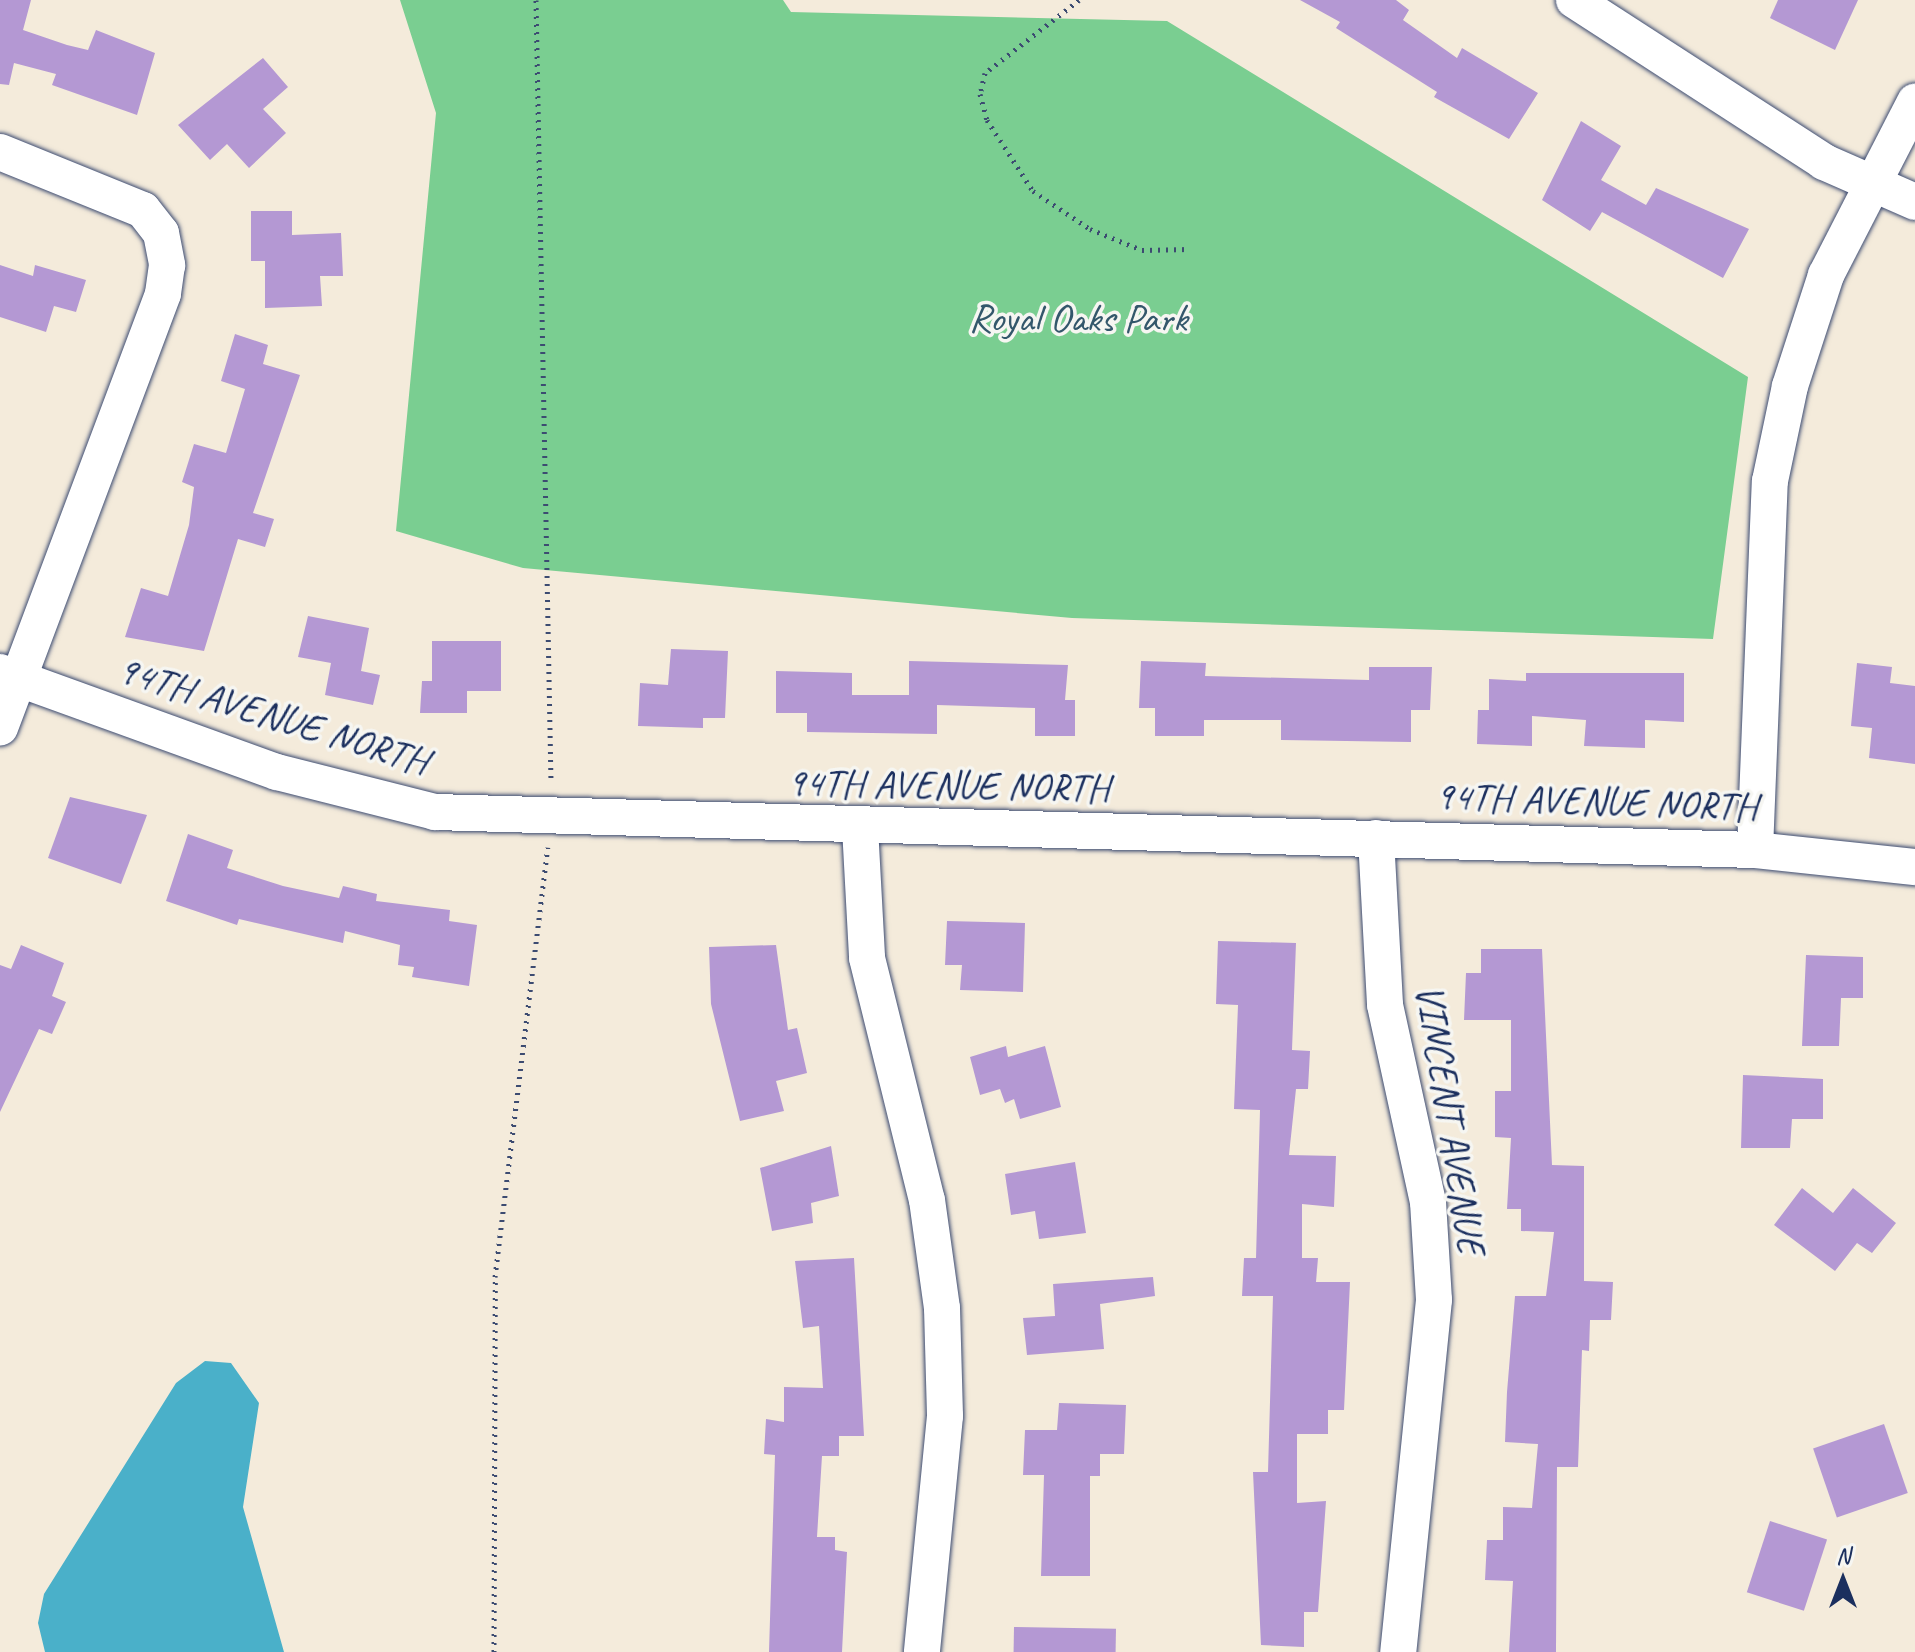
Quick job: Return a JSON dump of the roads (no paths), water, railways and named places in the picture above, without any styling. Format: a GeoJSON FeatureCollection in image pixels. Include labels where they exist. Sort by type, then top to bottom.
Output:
{"type":"FeatureCollection","features":[{"type":"Feature","properties":{"kind":"street"},"geometry":{"type":"LineString","coordinates":[[1574,0],[1867,184],[1915,202]]}},
{"type":"Feature","properties":{"kind":"street"},"geometry":{"type":"LineString","coordinates":[[1755,850],[1770,481],[1822,289],[1867,184],[1915,102]]}},
{"type":"Feature","properties":{"kind":"street"},"geometry":{"type":"LineString","coordinates":[[0,152],[143,210],[161,233],[167,265],[163,294],[10,675],[0,727]]}},
{"type":"Feature","properties":{"kind":"street","name":"94TH AVENUE NORTH"},"geometry":{"type":"LineString","coordinates":[[10,675],[277,772],[435,812],[860,827],[1755,850],[1915,867]]}},
{"type":"Feature","properties":{"kind":"street"},"geometry":{"type":"LineString","coordinates":[[860,827],[867,958],[927,1200],[942,1308],[945,1416],[922,1652]]}},
{"type":"Feature","properties":{"kind":"street","name":"VINCENT AVENUE"},"geometry":{"type":"LineString","coordinates":[[1376,838],[1385,1005],[1428,1202],[1434,1300],[1398,1652]]}},
{"type":"Feature","properties":{"kind":"water"},"geometry":{"type":"Polygon","coordinates":[[[205,1361],[231,1363],[259,1403],[243,1507],[284,1652],[45,1652],[38,1623],[44,1594],[176,1383],[205,1361]]]}},
{"type":"Feature","properties":{"kind":"park label","name":"Royal Oaks Park"},"geometry":{"type":"Point","coordinates":[1078,318]}}]}
